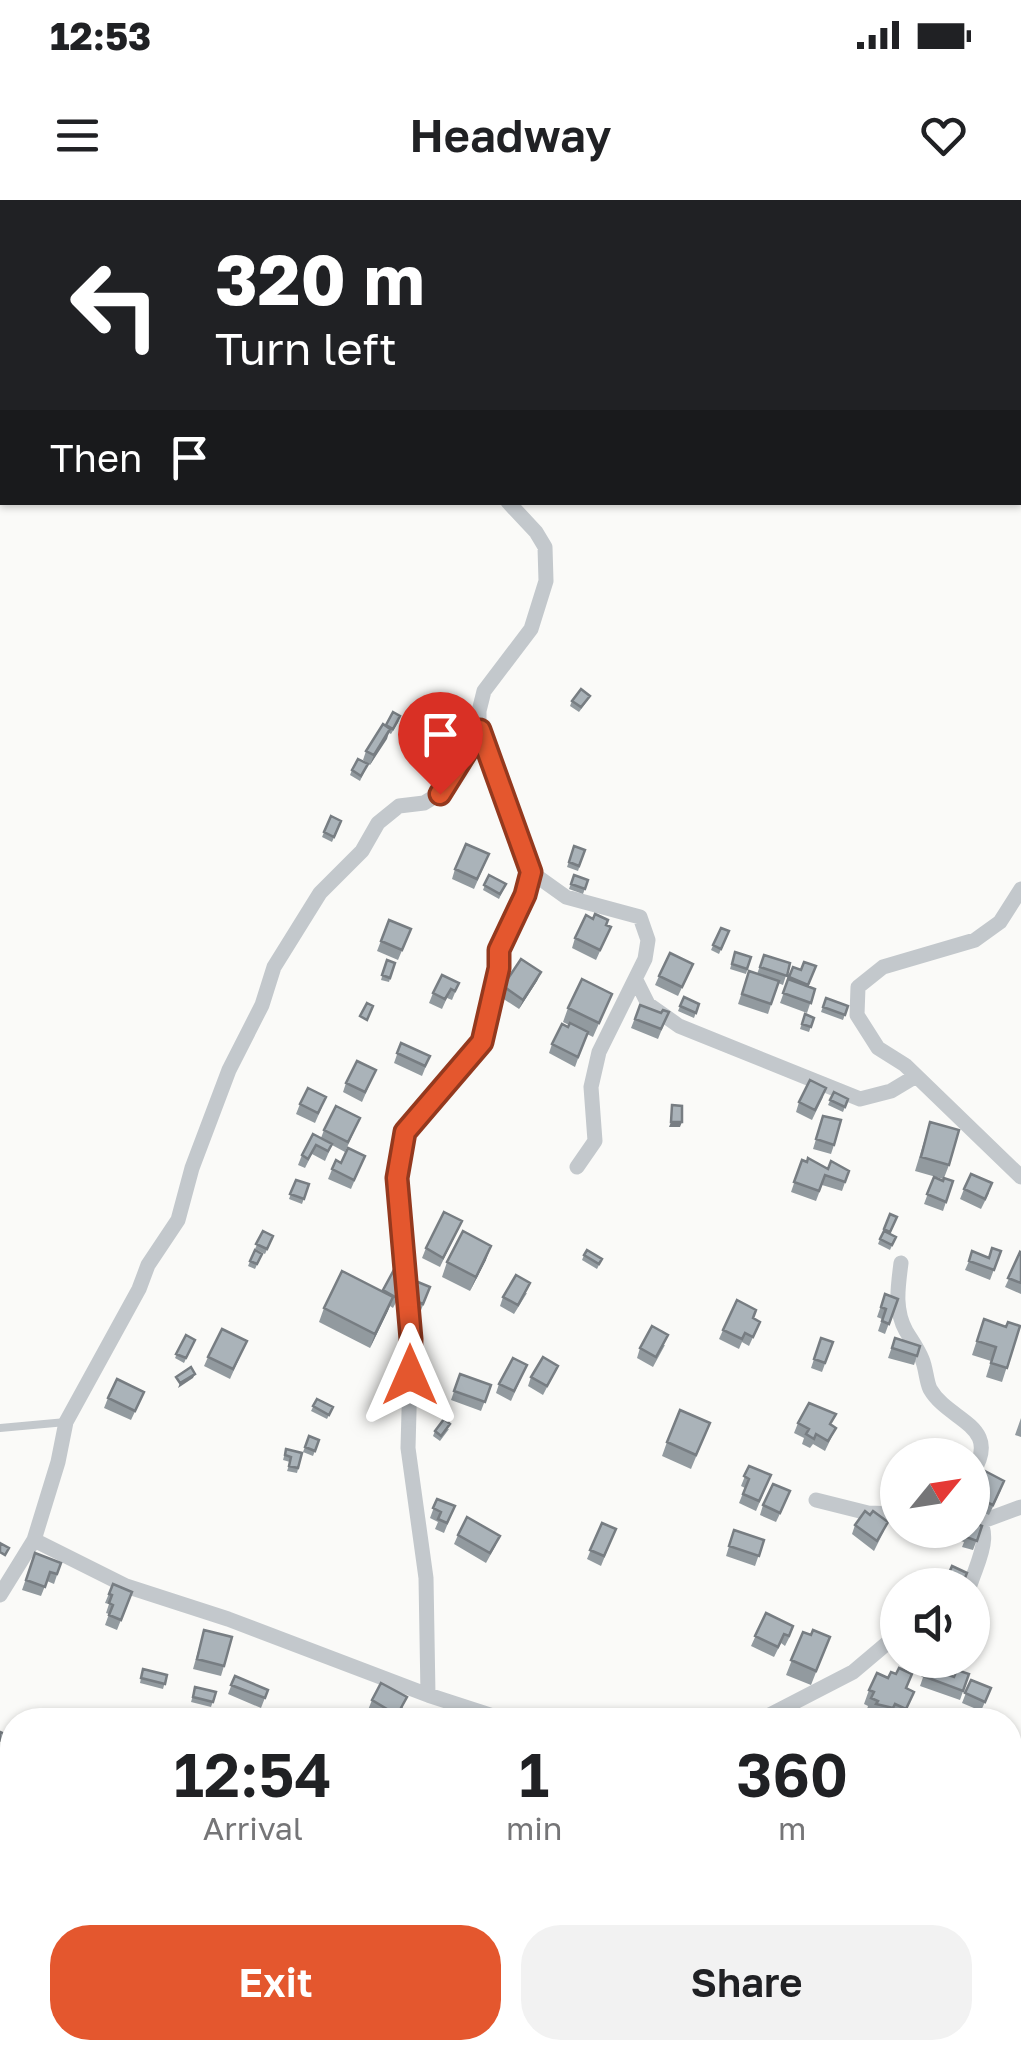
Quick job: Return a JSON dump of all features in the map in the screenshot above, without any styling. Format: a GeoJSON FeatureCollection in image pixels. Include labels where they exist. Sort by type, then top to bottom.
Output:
{"type":"FeatureCollection","features":[{"type":"Feature","properties":{"kind":"street"},"geometry":{"type":"LineString","coordinates":[[428,1695],[426,1578],[408,1448],[411,1339],[397,1178],[405,1132],[482,1042],[499,968],[499,950],[525,895],[531,872],[480,730],[484,692],[530,629],[546,581],[545,547],[511,505]]}},
{"type":"Feature","properties":{"kind":"street"},"geometry":{"type":"LineString","coordinates":[[0,1595],[34,1540],[66,1422],[148,1265],[178,1220],[192,1168],[228,1070],[262,1005],[280,956],[320,894],[362,851],[378,823],[399,806],[424,804],[440,794],[480,730]]}},
{"type":"Feature","properties":{"kind":"street"},"geometry":{"type":"LineString","coordinates":[[531,872],[566,897],[640,917],[648,940],[646,960],[599,1052],[590,1087],[595,1141],[576,1168]]}},
{"type":"Feature","properties":{"kind":"street"},"geometry":{"type":"LineString","coordinates":[[1021,888],[1000,922],[975,940],[894,963],[858,987],[857,1015],[878,1048],[916,1076],[1021,1177]]}},
{"type":"Feature","properties":{"kind":"street"},"geometry":{"type":"LineString","coordinates":[[636,980],[648,1004],[679,1026],[860,1098],[891,1090],[916,1076]]}},
{"type":"Feature","properties":{"kind":"street"},"geometry":{"type":"LineString","coordinates":[[900,1263],[896,1294],[900,1318],[919,1352],[929,1386],[978,1438]]}},
{"type":"Feature","properties":{"kind":"street"},"geometry":{"type":"LineString","coordinates":[[816,1500],[880,1513]]}},
{"type":"Feature","properties":{"kind":"street"},"geometry":{"type":"LineString","coordinates":[[990,1519],[1021,1506]]}},
{"type":"Feature","properties":{"kind":"street"},"geometry":{"type":"LineString","coordinates":[[34,1540],[126,1586],[228,1619],[468,1708]]}},
{"type":"Feature","properties":{"kind":"street"},"geometry":{"type":"LineString","coordinates":[[783,1708],[853,1672],[880,1649]]}},
{"type":"Feature","properties":{"kind":"lane"},"geometry":{"type":"LineString","coordinates":[[0,1428],[66,1422]]}},
{"type":"Feature","properties":{"kind":"building"},"geometry":{"type":"Polygon","coordinates":[[[581,689],[590,696],[581,707],[572,701],[581,689]]]}},
{"type":"Feature","properties":{"kind":"building"},"geometry":{"type":"Polygon","coordinates":[[[393,712],[400,716],[393,729],[386,725],[393,712]]]}},
{"type":"Feature","properties":{"kind":"building"},"geometry":{"type":"Polygon","coordinates":[[[383,724],[390,729],[374,755],[366,751],[383,724]]]}},
{"type":"Feature","properties":{"kind":"building"},"geometry":{"type":"Polygon","coordinates":[[[358,759],[368,764],[361,776],[352,770],[358,759]]]}},
{"type":"Feature","properties":{"kind":"building"},"geometry":{"type":"Polygon","coordinates":[[[331,816],[341,821],[334,837],[324,832],[331,816]]]}},
{"type":"Feature","properties":{"kind":"building"},"geometry":{"type":"Polygon","coordinates":[[[466,844],[489,854],[477,879],[455,869],[466,844]]]}},
{"type":"Feature","properties":{"kind":"building"},"geometry":{"type":"Polygon","coordinates":[[[574,846],[585,850],[579,866],[569,862],[574,846]]]}},
{"type":"Feature","properties":{"kind":"building"},"geometry":{"type":"Polygon","coordinates":[[[489,875],[506,884],[500,894],[484,885],[489,875]]]}},
{"type":"Feature","properties":{"kind":"building"},"geometry":{"type":"Polygon","coordinates":[[[574,875],[588,880],[585,889],[571,884],[574,875]]]}},
{"type":"Feature","properties":{"kind":"building"},"geometry":{"type":"Polygon","coordinates":[[[595,914],[608,920],[606,925],[611,927],[600,950],[575,938],[586,915],[593,919],[595,914]]]}},
{"type":"Feature","properties":{"kind":"building"},"geometry":{"type":"Polygon","coordinates":[[[389,920],[411,929],[402,950],[381,941],[389,920]]]}},
{"type":"Feature","properties":{"kind":"building"},"geometry":{"type":"Polygon","coordinates":[[[721,928],[729,931],[721,949],[713,945],[721,928]]]}},
{"type":"Feature","properties":{"kind":"building"},"geometry":{"type":"Polygon","coordinates":[[[735,952],[751,957],[747,969],[732,964],[735,952]]]}},
{"type":"Feature","properties":{"kind":"building"},"geometry":{"type":"Polygon","coordinates":[[[670,953],[693,964],[682,987],[659,976],[670,953]]]}},
{"type":"Feature","properties":{"kind":"building"},"geometry":{"type":"Polygon","coordinates":[[[764,955],[790,963],[787,976],[760,967],[764,955]]]}},
{"type":"Feature","properties":{"kind":"building"},"geometry":{"type":"Polygon","coordinates":[[[521,959],[541,972],[523,1000],[503,986],[521,959]]]}},
{"type":"Feature","properties":{"kind":"building"},"geometry":{"type":"Polygon","coordinates":[[[387,960],[395,963],[390,978],[382,975],[387,960]]]}},
{"type":"Feature","properties":{"kind":"building"},"geometry":{"type":"Polygon","coordinates":[[[804,962],[816,966],[808,985],[789,977],[793,967],[801,970],[804,962]]]}},
{"type":"Feature","properties":{"kind":"building"},"geometry":{"type":"Polygon","coordinates":[[[749,971],[779,981],[771,1004],[742,994],[749,971]]]}},
{"type":"Feature","properties":{"kind":"building"},"geometry":{"type":"Polygon","coordinates":[[[442,975],[459,983],[445,999],[433,993],[442,975]]]}},
{"type":"Feature","properties":{"kind":"building"},"geometry":{"type":"Polygon","coordinates":[[[582,979],[612,994],[599,1023],[568,1008],[582,979]]]}},
{"type":"Feature","properties":{"kind":"building"},"geometry":{"type":"Polygon","coordinates":[[[788,979],[815,989],[811,1003],[783,993],[788,979]]]}},
{"type":"Feature","properties":{"kind":"building"},"geometry":{"type":"Polygon","coordinates":[[[684,997],[699,1004],[696,1013],[680,1006],[684,997]]]}},
{"type":"Feature","properties":{"kind":"building"},"geometry":{"type":"Polygon","coordinates":[[[826,998],[848,1006],[845,1015],[823,1007],[826,998]]]}},
{"type":"Feature","properties":{"kind":"building"},"geometry":{"type":"Polygon","coordinates":[[[367,1003],[373,1006],[367,1020],[360,1016],[367,1003]]]}},
{"type":"Feature","properties":{"kind":"building"},"geometry":{"type":"Polygon","coordinates":[[[640,1005],[669,1012],[661,1029],[635,1019],[640,1005]]]}},
{"type":"Feature","properties":{"kind":"building"},"geometry":{"type":"Polygon","coordinates":[[[805,1014],[814,1018],[811,1027],[802,1024],[805,1014]]]}},
{"type":"Feature","properties":{"kind":"building"},"geometry":{"type":"Polygon","coordinates":[[[570,1023],[588,1032],[578,1057],[552,1044],[562,1024],[568,1027],[570,1023]]]}},
{"type":"Feature","properties":{"kind":"building"},"geometry":{"type":"Polygon","coordinates":[[[401,1043],[430,1056],[425,1066],[397,1053],[401,1043]]]}},
{"type":"Feature","properties":{"kind":"building"},"geometry":{"type":"Polygon","coordinates":[[[357,1061],[376,1070],[365,1092],[346,1083],[357,1061]]]}},
{"type":"Feature","properties":{"kind":"building"},"geometry":{"type":"Polygon","coordinates":[[[810,1080],[826,1088],[815,1110],[799,1102],[810,1080]]]}},
{"type":"Feature","properties":{"kind":"building"},"geometry":{"type":"Polygon","coordinates":[[[308,1088],[326,1097],[318,1113],[300,1104],[308,1088]]]}},
{"type":"Feature","properties":{"kind":"building"},"geometry":{"type":"Polygon","coordinates":[[[834,1092],[848,1099],[845,1107],[830,1100],[834,1092]]]}},
{"type":"Feature","properties":{"kind":"building"},"geometry":{"type":"Polygon","coordinates":[[[672,1105],[682,1106],[682,1122],[671,1122],[672,1105]]]}},
{"type":"Feature","properties":{"kind":"building"},"geometry":{"type":"Polygon","coordinates":[[[336,1106],[360,1118],[348,1142],[324,1130],[336,1106]]]}},
{"type":"Feature","properties":{"kind":"building"},"geometry":{"type":"Polygon","coordinates":[[[823,1116],[841,1120],[834,1145],[816,1139],[823,1116]]]}},
{"type":"Feature","properties":{"kind":"building"},"geometry":{"type":"Polygon","coordinates":[[[930,1122],[959,1130],[949,1165],[921,1157],[930,1122]]]}},
{"type":"Feature","properties":{"kind":"building"},"geometry":{"type":"Polygon","coordinates":[[[313,1134],[332,1144],[328,1151],[316,1145],[308,1159],[302,1155],[313,1134]]]}},
{"type":"Feature","properties":{"kind":"building"},"geometry":{"type":"Polygon","coordinates":[[[348,1148],[365,1156],[354,1180],[332,1169],[336,1160],[341,1163],[348,1148]]]}},
{"type":"Feature","properties":{"kind":"building"},"geometry":{"type":"Polygon","coordinates":[[[808,1158],[828,1169],[831,1161],[849,1171],[845,1182],[825,1175],[819,1191],[794,1182],[802,1160],[807,1162],[808,1158]]]}},
{"type":"Feature","properties":{"kind":"building"},"geometry":{"type":"Polygon","coordinates":[[[971,1174],[992,1183],[985,1199],[964,1189],[971,1174]]]}},
{"type":"Feature","properties":{"kind":"building"},"geometry":{"type":"Polygon","coordinates":[[[934,1177],[953,1181],[946,1202],[927,1194],[934,1177]]]}},
{"type":"Feature","properties":{"kind":"building"},"geometry":{"type":"Polygon","coordinates":[[[296,1180],[309,1184],[304,1199],[290,1194],[296,1180]]]}},
{"type":"Feature","properties":{"kind":"building"},"geometry":{"type":"Polygon","coordinates":[[[444,1212],[462,1221],[443,1258],[426,1248],[444,1212]]]}},
{"type":"Feature","properties":{"kind":"building"},"geometry":{"type":"Polygon","coordinates":[[[890,1214],[897,1217],[890,1232],[884,1229],[890,1214]]]}},
{"type":"Feature","properties":{"kind":"building"},"geometry":{"type":"Polygon","coordinates":[[[263,1231],[273,1236],[267,1249],[256,1244],[263,1231]]]}},
{"type":"Feature","properties":{"kind":"building"},"geometry":{"type":"Polygon","coordinates":[[[463,1231],[491,1246],[476,1277],[447,1262],[463,1231]]]}},
{"type":"Feature","properties":{"kind":"building"},"geometry":{"type":"Polygon","coordinates":[[[884,1231],[896,1237],[892,1245],[880,1239],[884,1231]]]}},
{"type":"Feature","properties":{"kind":"building"},"geometry":{"type":"Polygon","coordinates":[[[992,1248],[1001,1251],[994,1270],[969,1261],[972,1251],[989,1258],[992,1248]]]}},
{"type":"Feature","properties":{"kind":"building"},"geometry":{"type":"Polygon","coordinates":[[[255,1250],[262,1254],[257,1264],[250,1261],[255,1250]]]}},
{"type":"Feature","properties":{"kind":"building"},"geometry":{"type":"Polygon","coordinates":[[[587,1250],[602,1259],[599,1264],[584,1255],[587,1250]]]}},
{"type":"Feature","properties":{"kind":"building"},"geometry":{"type":"Polygon","coordinates":[[[1021,1253],[1021,1283],[1008,1278],[1021,1253]]]}},
{"type":"Feature","properties":{"kind":"building"},"geometry":{"type":"Polygon","coordinates":[[[396,1266],[410,1274],[397,1298],[383,1290],[396,1266]]]}},
{"type":"Feature","properties":{"kind":"building"},"geometry":{"type":"Polygon","coordinates":[[[342,1271],[393,1297],[375,1334],[324,1308],[342,1271]]]}},
{"type":"Feature","properties":{"kind":"building"},"geometry":{"type":"Polygon","coordinates":[[[516,1275],[530,1283],[518,1305],[503,1297],[516,1275]]]}},
{"type":"Feature","properties":{"kind":"building"},"geometry":{"type":"Polygon","coordinates":[[[413,1280],[430,1287],[423,1304],[406,1297],[413,1280]]]}},
{"type":"Feature","properties":{"kind":"building"},"geometry":{"type":"Polygon","coordinates":[[[885,1294],[898,1299],[889,1324],[882,1321],[885,1294]]]}},
{"type":"Feature","properties":{"kind":"building"},"geometry":{"type":"Polygon","coordinates":[[[737,1300],[756,1310],[753,1318],[760,1322],[753,1337],[745,1333],[742,1339],[723,1330],[737,1300]]]}},
{"type":"Feature","properties":{"kind":"building"},"geometry":{"type":"Polygon","coordinates":[[[984,1319],[1006,1327],[1008,1322],[1020,1326],[1007,1368],[991,1363],[996,1347],[977,1341],[984,1319]]]}},
{"type":"Feature","properties":{"kind":"building"},"geometry":{"type":"Polygon","coordinates":[[[652,1326],[668,1335],[656,1357],[640,1348],[652,1326]]]}},
{"type":"Feature","properties":{"kind":"building"},"geometry":{"type":"Polygon","coordinates":[[[222,1329],[247,1341],[233,1369],[208,1357],[222,1329]]]}},
{"type":"Feature","properties":{"kind":"building"},"geometry":{"type":"Polygon","coordinates":[[[186,1335],[195,1340],[186,1358],[176,1354],[186,1335]]]}},
{"type":"Feature","properties":{"kind":"building"},"geometry":{"type":"Polygon","coordinates":[[[821,1338],[833,1342],[825,1363],[814,1359],[821,1338]]]}},
{"type":"Feature","properties":{"kind":"building"},"geometry":{"type":"Polygon","coordinates":[[[895,1338],[920,1346],[917,1356],[892,1348],[895,1338]]]}},
{"type":"Feature","properties":{"kind":"building"},"geometry":{"type":"Polygon","coordinates":[[[543,1357],[558,1366],[547,1386],[531,1377],[543,1357]]]}},
{"type":"Feature","properties":{"kind":"building"},"geometry":{"type":"Polygon","coordinates":[[[513,1358],[527,1365],[514,1391],[499,1384],[513,1358]]]}},
{"type":"Feature","properties":{"kind":"building"},"geometry":{"type":"Polygon","coordinates":[[[191,1367],[195,1374],[180,1383],[176,1377],[191,1367]]]}},
{"type":"Feature","properties":{"kind":"building"},"geometry":{"type":"Polygon","coordinates":[[[460,1374],[491,1385],[485,1402],[454,1391],[460,1374]]]}},
{"type":"Feature","properties":{"kind":"building"},"geometry":{"type":"Polygon","coordinates":[[[117,1379],[144,1392],[135,1411],[108,1398],[117,1379]]]}},
{"type":"Feature","properties":{"kind":"building"},"geometry":{"type":"Polygon","coordinates":[[[317,1399],[333,1407],[329,1415],[313,1406],[317,1399]]]}},
{"type":"Feature","properties":{"kind":"building"},"geometry":{"type":"Polygon","coordinates":[[[809,1403],[836,1414],[830,1424],[836,1428],[828,1441],[816,1434],[814,1439],[806,1434],[809,1429],[798,1423],[809,1403]]]}},
{"type":"Feature","properties":{"kind":"building"},"geometry":{"type":"Polygon","coordinates":[[[680,1410],[710,1423],[696,1455],[667,1442],[680,1410]]]}},
{"type":"Feature","properties":{"kind":"building"},"geometry":{"type":"Polygon","coordinates":[[[444,1419],[450,1424],[441,1436],[435,1431],[444,1419]]]}},
{"type":"Feature","properties":{"kind":"building"},"geometry":{"type":"Polygon","coordinates":[[[309,1436],[319,1440],[315,1451],[305,1447],[309,1436]]]}},
{"type":"Feature","properties":{"kind":"building"},"geometry":{"type":"Polygon","coordinates":[[[286,1449],[302,1453],[298,1468],[289,1466],[291,1457],[285,1455],[286,1449]]]}},
{"type":"Feature","properties":{"kind":"building"},"geometry":{"type":"Polygon","coordinates":[[[749,1466],[771,1475],[759,1501],[743,1494],[749,1466]]]}},
{"type":"Feature","properties":{"kind":"building"},"geometry":{"type":"Polygon","coordinates":[[[990,1474],[1004,1481],[993,1505],[990,1504],[990,1474]]]}},
{"type":"Feature","properties":{"kind":"building"},"geometry":{"type":"Polygon","coordinates":[[[773,1484],[790,1491],[780,1513],[763,1505],[773,1484]]]}},
{"type":"Feature","properties":{"kind":"building"},"geometry":{"type":"Polygon","coordinates":[[[437,1499],[455,1506],[447,1523],[438,1519],[441,1512],[433,1508],[437,1499]]]}},
{"type":"Feature","properties":{"kind":"building"},"geometry":{"type":"Polygon","coordinates":[[[865,1511],[870,1515],[873,1511],[880,1516],[880,1536],[877,1541],[855,1525],[865,1511]]]}},
{"type":"Feature","properties":{"kind":"building"},"geometry":{"type":"Polygon","coordinates":[[[467,1517],[500,1536],[490,1553],[458,1535],[467,1517]]]}},
{"type":"Feature","properties":{"kind":"building"},"geometry":{"type":"Polygon","coordinates":[[[602,1523],[616,1529],[604,1556],[590,1550],[602,1523]]]}},
{"type":"Feature","properties":{"kind":"building"},"geometry":{"type":"Polygon","coordinates":[[[734,1530],[764,1540],[759,1556],[729,1546],[734,1530]]]}},
{"type":"Feature","properties":{"kind":"building"},"geometry":{"type":"Polygon","coordinates":[[[0,1543],[9,1548],[5,1555],[0,1552],[0,1543]]]}},
{"type":"Feature","properties":{"kind":"building"},"geometry":{"type":"Polygon","coordinates":[[[35,1553],[61,1563],[57,1574],[50,1572],[45,1587],[26,1580],[35,1553]]]}},
{"type":"Feature","properties":{"kind":"building"},"geometry":{"type":"Polygon","coordinates":[[[113,1584],[132,1592],[121,1620],[109,1615],[113,1584]]]}},
{"type":"Feature","properties":{"kind":"building"},"geometry":{"type":"Polygon","coordinates":[[[766,1613],[793,1626],[778,1647],[755,1636],[766,1613]]]}},
{"type":"Feature","properties":{"kind":"building"},"geometry":{"type":"Polygon","coordinates":[[[204,1630],[232,1637],[224,1666],[197,1659],[204,1630]]]}},
{"type":"Feature","properties":{"kind":"building"},"geometry":{"type":"Polygon","coordinates":[[[813,1630],[830,1637],[816,1671],[791,1660],[803,1632],[811,1635],[813,1630]]]}},
{"type":"Feature","properties":{"kind":"building"},"geometry":{"type":"Polygon","coordinates":[[[143,1669],[167,1675],[165,1684],[141,1678],[143,1669]]]}},
{"type":"Feature","properties":{"kind":"building"},"geometry":{"type":"Polygon","coordinates":[[[877,1673],[880,1678],[910,1678],[906,1688],[914,1692],[906,1708],[876,1704],[878,1701],[871,1698],[874,1692],[869,1690],[877,1673]]]}},
{"type":"Feature","properties":{"kind":"building"},"geometry":{"type":"Polygon","coordinates":[[[235,1676],[268,1690],[265,1698],[231,1685],[235,1676]]]}},
{"type":"Feature","properties":{"kind":"building"},"geometry":{"type":"Polygon","coordinates":[[[928,1678],[968,1678],[963,1691],[928,1678]]]}},
{"type":"Feature","properties":{"kind":"building"},"geometry":{"type":"Polygon","coordinates":[[[971,1680],[991,1688],[985,1702],[965,1693],[971,1680]]]}},
{"type":"Feature","properties":{"kind":"building"},"geometry":{"type":"Polygon","coordinates":[[[381,1683],[407,1697],[401,1708],[385,1708],[372,1700],[381,1683]]]}},
{"type":"Feature","properties":{"kind":"building"},"geometry":{"type":"Polygon","coordinates":[[[195,1687],[216,1692],[213,1702],[193,1697],[195,1687]]]}},
{"type":"Feature","properties":{"kind":"route"},"geometry":{"type":"LineString","coordinates":[[410,1375],[411,1339],[397,1178],[405,1132],[482,1042],[499,968],[499,950],[525,895],[531,872],[480,730],[440,794]]}}]}
